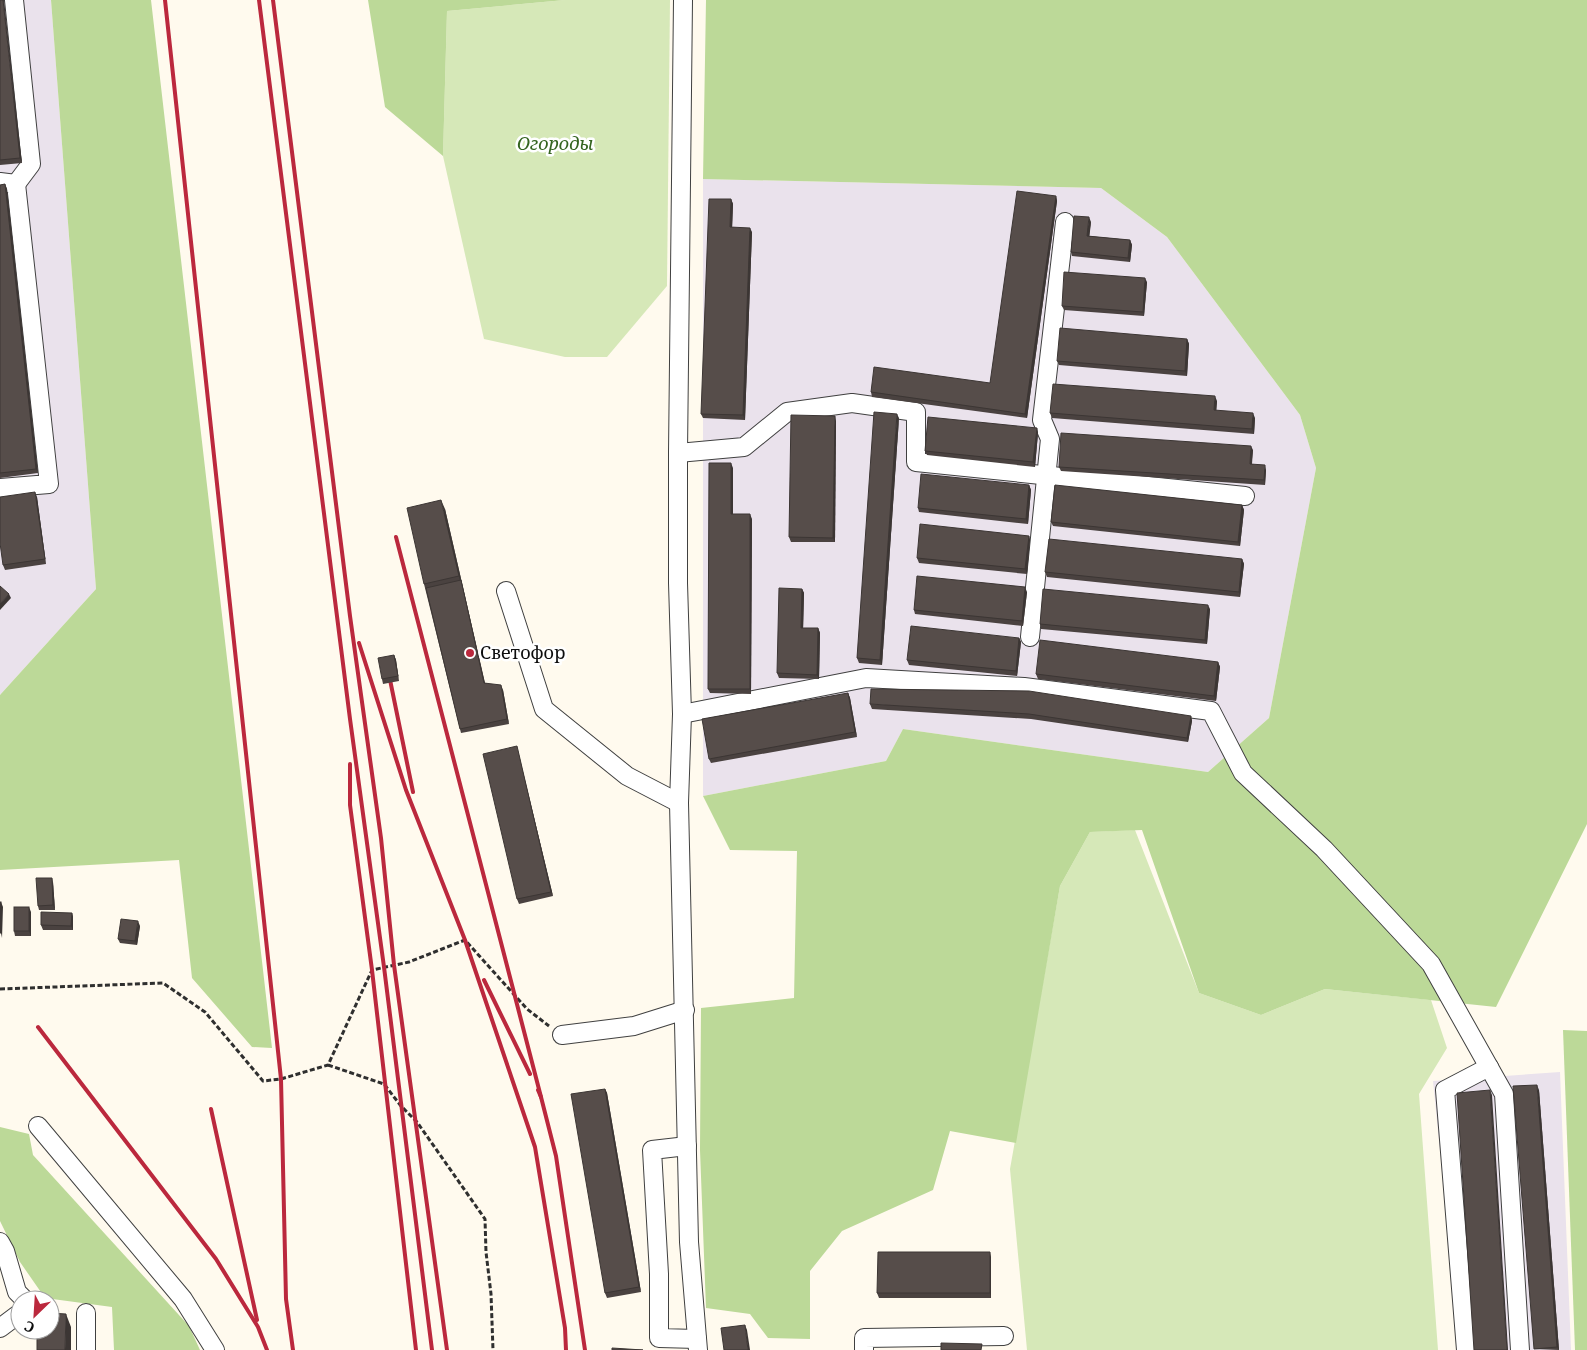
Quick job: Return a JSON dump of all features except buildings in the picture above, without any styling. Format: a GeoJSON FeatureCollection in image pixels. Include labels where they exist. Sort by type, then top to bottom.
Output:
{"type":"FeatureCollection","features":[{"type":"Feature","properties":{"kind":"street"},"geometry":{"type":"LineString","coordinates":[[0,488],[49,484],[8,183],[31,164],[14,0]]}},
{"type":"Feature","properties":{"kind":"street"},"geometry":{"type":"LineString","coordinates":[[683,0],[678,453],[678,583],[682,714],[679,803],[689,1242],[697,1344],[659,1338],[659,1274],[652,1150],[686,1146]]}},
{"type":"Feature","properties":{"kind":"street"},"geometry":{"type":"LineString","coordinates":[[1030,637],[1050,439],[1042,420],[1065,222]]}},
{"type":"Feature","properties":{"kind":"street"},"geometry":{"type":"LineString","coordinates":[[678,453],[744,447],[787,412],[852,403],[916,412],[916,462],[1245,496]]}},
{"type":"Feature","properties":{"kind":"street"},"geometry":{"type":"LineString","coordinates":[[506,591],[544,709],[627,776],[679,803]]}},
{"type":"Feature","properties":{"kind":"street"},"geometry":{"type":"LineString","coordinates":[[682,714],[866,678],[1024,687],[1211,711],[1243,773],[1324,849],[1431,964],[1504,1094],[1520,1350]]}},
{"type":"Feature","properties":{"kind":"street"},"geometry":{"type":"LineString","coordinates":[[562,1035],[634,1026],[684,1010]]}},
{"type":"Feature","properties":{"kind":"street"},"geometry":{"type":"LineString","coordinates":[[1466,1350],[1445,1090],[1489,1066]]}},
{"type":"Feature","properties":{"kind":"street"},"geometry":{"type":"LineString","coordinates":[[38,1126],[184,1300],[216,1350]]}},
{"type":"Feature","properties":{"kind":"street"},"geometry":{"type":"LineString","coordinates":[[0,1242],[5,1251],[16,1290]]}},
{"type":"Feature","properties":{"kind":"street"},"geometry":{"type":"LineString","coordinates":[[86,1312],[86,1350]]}},
{"type":"Feature","properties":{"kind":"street"},"geometry":{"type":"LineString","coordinates":[[864,1350],[864,1338],[1004,1336]]}},
{"type":"Feature","properties":{"kind":"path"},"geometry":{"type":"LineString","coordinates":[[328,1065],[372,970],[409,962],[465,940],[527,1009],[562,1035]]}},
{"type":"Feature","properties":{"kind":"path"},"geometry":{"type":"LineString","coordinates":[[0,989],[163,983],[205,1012],[263,1081],[281,1079],[328,1065],[384,1084],[401,1106],[417,1122],[485,1219],[493,1350]]}},
{"type":"Feature","properties":{"kind":"shaded area"},"geometry":{"type":"Polygon","coordinates":[[[0,0],[51,0],[96,589],[0,695],[0,0]]]}},
{"type":"Feature","properties":{"kind":"shaded area"},"geometry":{"type":"Polygon","coordinates":[[[703,179],[1101,188],[1167,237],[1300,415],[1316,468],[1269,718],[1208,772],[903,729],[886,761],[703,796],[703,179]]]}},
{"type":"Feature","properties":{"kind":"shaded area"},"geometry":{"type":"Polygon","coordinates":[[[1560,1072],[1571,1350],[1460,1350],[1433,1081],[1560,1072]]]}},
{"type":"Feature","properties":{"kind":"green space"},"geometry":{"type":"Polygon","coordinates":[[[51,0],[151,0],[272,1048],[252,1047],[192,978],[179,860],[0,870],[0,695],[96,589],[51,0]]]}},
{"type":"Feature","properties":{"kind":"green space"},"geometry":{"type":"Polygon","coordinates":[[[368,0],[565,0],[447,11],[443,156],[385,107],[368,0]]]}},
{"type":"Feature","properties":{"kind":"green space","name":"Огороды"},"geometry":{"type":"Polygon","coordinates":[[[565,0],[670,0],[667,286],[607,357],[565,357],[484,339],[443,156],[447,11],[565,0]]]}},
{"type":"Feature","properties":{"kind":"green space"},"geometry":{"type":"Polygon","coordinates":[[[706,0],[1587,0],[1587,824],[1496,1007],[1325,989],[1261,1015],[1199,993],[1142,830],[1090,832],[1060,886],[1016,1143],[950,1131],[933,1190],[842,1231],[810,1271],[810,1339],[768,1338],[750,1314],[706,1308],[700,1150],[701,1008],[794,998],[797,851],[730,850],[703,796],[886,761],[903,729],[1208,772],[1269,718],[1316,468],[1300,415],[1167,237],[1101,188],[703,179],[706,0]]]}},
{"type":"Feature","properties":{"kind":"green space"},"geometry":{"type":"Polygon","coordinates":[[[1135,830],[1199,993],[1261,1015],[1325,989],[1431,1000],[1447,1048],[1419,1094],[1438,1350],[1027,1350],[1010,1169],[1060,886],[1090,832],[1135,830]]]}},
{"type":"Feature","properties":{"kind":"green space"},"geometry":{"type":"Polygon","coordinates":[[[1563,1030],[1587,1031],[1587,1350],[1575,1350],[1563,1030]]]}},
{"type":"Feature","properties":{"kind":"green space"},"geometry":{"type":"Polygon","coordinates":[[[0,1127],[29,1134],[33,1155],[189,1326],[200,1350],[114,1350],[112,1307],[60,1300],[60,1290],[39,1290],[20,1262],[0,1221],[0,1127]]]}},
{"type":"Feature","properties":{"kind":"railway"},"geometry":{"type":"LineString","coordinates":[[165,0],[281,1079],[286,1299],[293,1350]]}},
{"type":"Feature","properties":{"kind":"railway"},"geometry":{"type":"LineString","coordinates":[[259,0],[432,1350]]}},
{"type":"Feature","properties":{"kind":"railway"},"geometry":{"type":"LineString","coordinates":[[273,0],[350,616],[381,838],[394,965],[447,1350]]}},
{"type":"Feature","properties":{"kind":"railway"},"geometry":{"type":"LineString","coordinates":[[396,537],[541,1097]]}},
{"type":"Feature","properties":{"kind":"railway"},"geometry":{"type":"LineString","coordinates":[[359,643],[406,790],[465,940],[535,1147],[565,1328],[566,1350]]}},
{"type":"Feature","properties":{"kind":"railway"},"geometry":{"type":"LineString","coordinates":[[388,670],[413,792]]}},
{"type":"Feature","properties":{"kind":"railway"},"geometry":{"type":"LineString","coordinates":[[350,764],[350,805],[372,970],[416,1350]]}},
{"type":"Feature","properties":{"kind":"railway"},"geometry":{"type":"LineString","coordinates":[[484,980],[530,1074]]}},
{"type":"Feature","properties":{"kind":"railway"},"geometry":{"type":"LineString","coordinates":[[38,1027],[216,1259],[258,1327],[267,1350]]}},
{"type":"Feature","properties":{"kind":"railway"},"geometry":{"type":"LineString","coordinates":[[538,1090],[556,1156],[585,1350]]}},
{"type":"Feature","properties":{"kind":"railway"},"geometry":{"type":"LineString","coordinates":[[211,1109],[257,1320]]}},
{"type":"Feature","properties":{"kind":"place","name":"Светофор"},"geometry":{"type":"Point","coordinates":[470,653]}}]}
